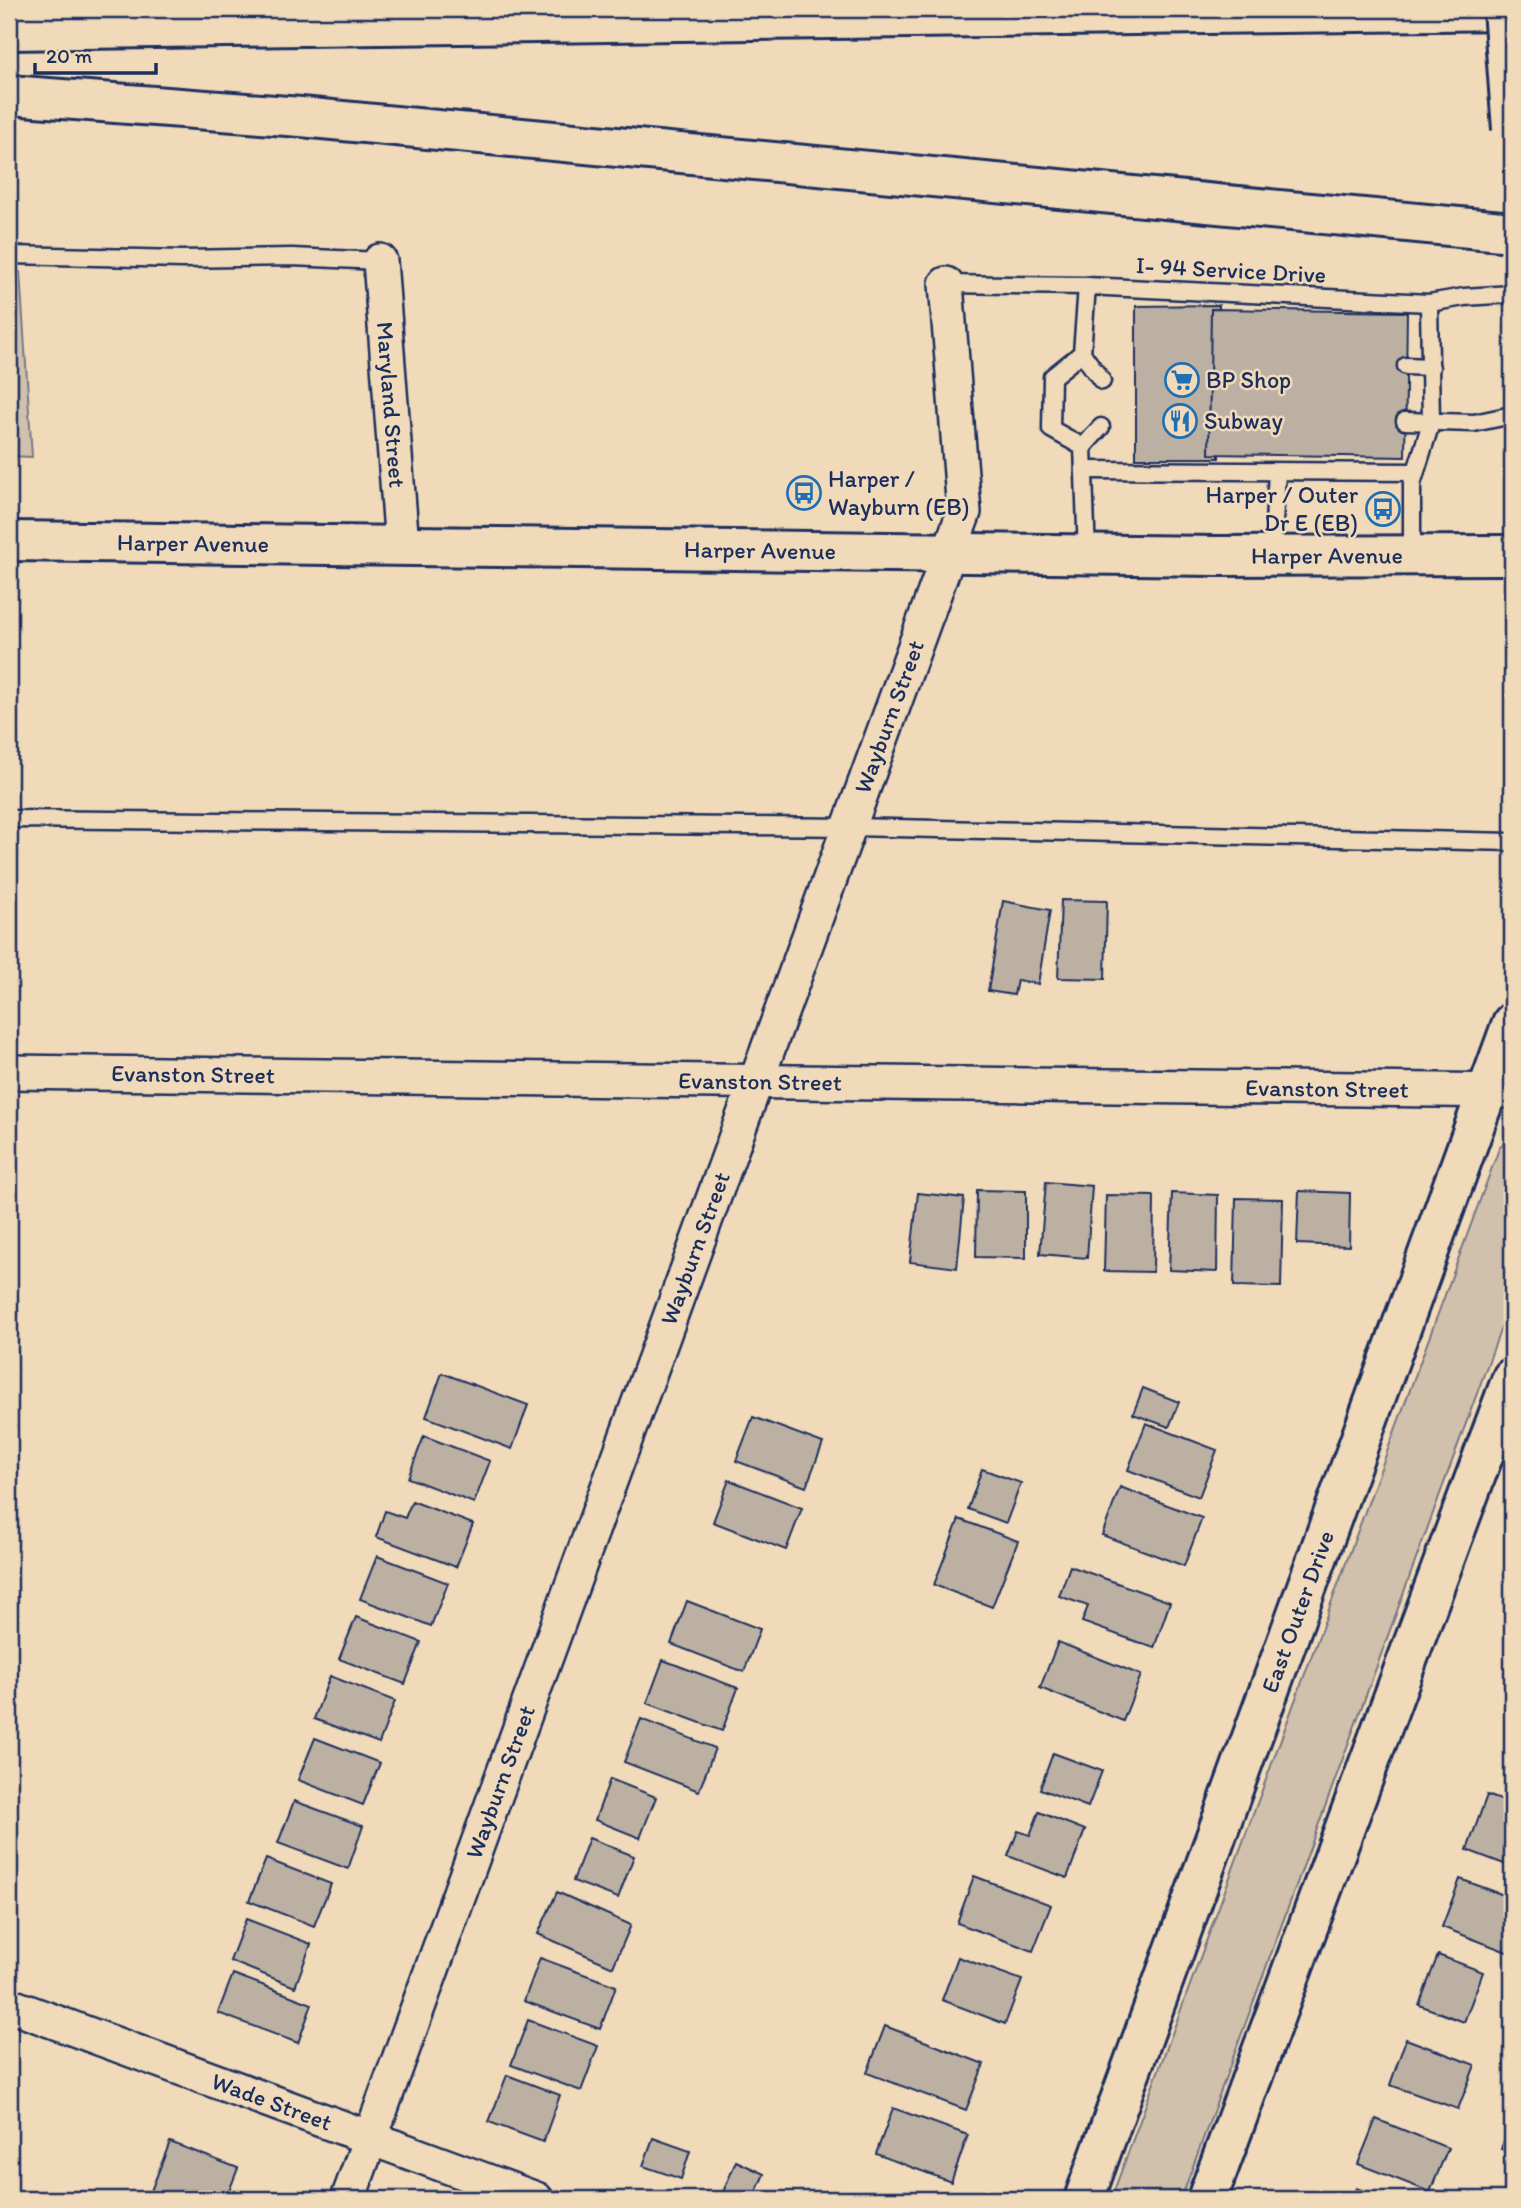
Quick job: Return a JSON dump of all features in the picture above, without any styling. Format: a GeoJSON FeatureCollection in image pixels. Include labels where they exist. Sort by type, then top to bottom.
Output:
{"type":"FeatureCollection","features":[{"type":"Feature","properties":{"kind":"main road"},"geometry":{"type":"LineString","coordinates":[[1503,9],[1512,129]]}},
{"type":"Feature","properties":{"kind":"main road"},"geometry":{"type":"LineString","coordinates":[[9,30],[1512,10]]}},
{"type":"Feature","properties":{"kind":"main road"},"geometry":{"type":"LineString","coordinates":[[9,96],[301,117],[1512,232]]}},
{"type":"Feature","properties":{"kind":"main road","name":"Harper Avenue"},"geometry":{"type":"LineString","coordinates":[[9,541],[1087,555],[1512,555]]}},
{"type":"Feature","properties":{"kind":"main road","name":"East Outer Drive"},"geometry":{"type":"LineString","coordinates":[[1084,2199],[1500,1091],[1512,1024]]}},
{"type":"Feature","properties":{"kind":"main road"},"geometry":{"type":"LineString","coordinates":[[1207,2199],[1512,1378]]}},
{"type":"Feature","properties":{"kind":"street","name":"Maryland Street"},"geometry":{"type":"LineString","coordinates":[[380,261],[402,546]]}},
{"type":"Feature","properties":{"kind":"street","name":"Wayburn Street"},"geometry":{"type":"LineString","coordinates":[[348,2199],[964,512],[946,284]]}},
{"type":"Feature","properties":{"kind":"street","name":"Evanston Street"},"geometry":{"type":"LineString","coordinates":[[9,1072],[1500,1091]]}},
{"type":"Feature","properties":{"kind":"street","name":"Wade Street"},"geometry":{"type":"LineString","coordinates":[[9,2005],[536,2199]]}},
{"type":"Feature","properties":{"kind":"lane"},"geometry":{"type":"LineString","coordinates":[[9,255],[292,257],[380,261]]}},
{"type":"Feature","properties":{"kind":"lane","name":"I- 94 Service Drive"},"geometry":{"type":"LineString","coordinates":[[946,284],[1087,286],[1246,301],[1429,303],[1464,297],[1512,294]]}},
{"type":"Feature","properties":{"kind":"lane"},"geometry":{"type":"LineString","coordinates":[[1087,286],[1082,353],[1102,381]]}},
{"type":"Feature","properties":{"kind":"lane"},"geometry":{"type":"LineString","coordinates":[[1412,556],[1412,485],[1430,422],[1429,303]]}},
{"type":"Feature","properties":{"kind":"lane"},"geometry":{"type":"LineString","coordinates":[[1082,353],[1052,377],[1051,429],[1083,447]]}},
{"type":"Feature","properties":{"kind":"lane"},"geometry":{"type":"LineString","coordinates":[[1406,366],[1431,367]]}},
{"type":"Feature","properties":{"kind":"lane"},"geometry":{"type":"LineString","coordinates":[[1405,421],[1474,424],[1512,415]]}},
{"type":"Feature","properties":{"kind":"lane"},"geometry":{"type":"LineString","coordinates":[[1087,555],[1083,447],[1101,426]]}},
{"type":"Feature","properties":{"kind":"lane"},"geometry":{"type":"LineString","coordinates":[[1243,455],[1243,472]]}},
{"type":"Feature","properties":{"kind":"lane"},"geometry":{"type":"LineString","coordinates":[[1084,470],[1415,472]]}},
{"type":"Feature","properties":{"kind":"lane"},"geometry":{"type":"LineString","coordinates":[[1272,556],[1277,472]]}},
{"type":"Feature","properties":{"kind":"lane"},"geometry":{"type":"LineString","coordinates":[[9,819],[850,827],[1512,842]]}},
{"type":"Feature","properties":{"kind":"shaded area"},"geometry":{"type":"Polygon","coordinates":[[[9,272],[20,272],[32,457],[9,456],[9,272]]]}},
{"type":"Feature","properties":{"kind":"shaded area"},"geometry":{"type":"Polygon","coordinates":[[[1512,1137],[1512,1298],[1181,2199],[1111,2199],[1500,1146],[1512,1137]]]}},
{"type":"Feature","properties":{"kind":"building"},"geometry":{"type":"Polygon","coordinates":[[[1219,305],[1219,458],[1136,458],[1136,306],[1219,305]]]}},
{"type":"Feature","properties":{"kind":"building"},"geometry":{"type":"Polygon","coordinates":[[[1211,309],[1407,312],[1405,457],[1209,454],[1211,309]]]}},
{"type":"Feature","properties":{"kind":"building"},"geometry":{"type":"Polygon","coordinates":[[[1061,900],[1107,901],[1105,979],[1058,978],[1061,900]]]}},
{"type":"Feature","properties":{"kind":"building"},"geometry":{"type":"Polygon","coordinates":[[[1003,901],[1050,910],[1038,984],[1017,980],[1014,995],[988,991],[1003,901]]]}},
{"type":"Feature","properties":{"kind":"building"},"geometry":{"type":"Polygon","coordinates":[[[1046,1182],[1092,1186],[1087,1258],[1040,1254],[1046,1182]]]}},
{"type":"Feature","properties":{"kind":"building"},"geometry":{"type":"Polygon","coordinates":[[[977,1190],[1026,1191],[1026,1258],[976,1257],[977,1190]]]}},
{"type":"Feature","properties":{"kind":"building"},"geometry":{"type":"Polygon","coordinates":[[[1299,1191],[1350,1193],[1349,1246],[1297,1244],[1299,1191]]]}},
{"type":"Feature","properties":{"kind":"building"},"geometry":{"type":"Polygon","coordinates":[[[918,1193],[964,1198],[957,1268],[910,1262],[918,1193]]]}},
{"type":"Feature","properties":{"kind":"building"},"geometry":{"type":"Polygon","coordinates":[[[1172,1193],[1218,1195],[1217,1272],[1169,1270],[1172,1193]]]}},
{"type":"Feature","properties":{"kind":"building"},"geometry":{"type":"Polygon","coordinates":[[[1106,1195],[1154,1196],[1153,1272],[1104,1271],[1106,1195]]]}},
{"type":"Feature","properties":{"kind":"building"},"geometry":{"type":"Polygon","coordinates":[[[1236,1198],[1283,1199],[1281,1287],[1234,1286],[1236,1198]]]}},
{"type":"Feature","properties":{"kind":"building"},"geometry":{"type":"Polygon","coordinates":[[[442,1373],[528,1405],[512,1449],[426,1417],[442,1373]]]}},
{"type":"Feature","properties":{"kind":"building"},"geometry":{"type":"Polygon","coordinates":[[[1143,1388],[1179,1402],[1169,1427],[1133,1414],[1143,1388]]]}},
{"type":"Feature","properties":{"kind":"building"},"geometry":{"type":"Polygon","coordinates":[[[753,1417],[823,1443],[806,1487],[736,1461],[753,1417]]]}},
{"type":"Feature","properties":{"kind":"building"},"geometry":{"type":"Polygon","coordinates":[[[1146,1423],[1217,1450],[1199,1497],[1128,1470],[1146,1423]]]}},
{"type":"Feature","properties":{"kind":"building"},"geometry":{"type":"Polygon","coordinates":[[[424,1436],[490,1461],[474,1503],[408,1478],[424,1436]]]}},
{"type":"Feature","properties":{"kind":"building"},"geometry":{"type":"Polygon","coordinates":[[[982,1469],[1021,1483],[1006,1523],[968,1509],[982,1469]]]}},
{"type":"Feature","properties":{"kind":"building"},"geometry":{"type":"Polygon","coordinates":[[[729,1480],[802,1508],[786,1550],[713,1522],[729,1480]]]}},
{"type":"Feature","properties":{"kind":"building"},"geometry":{"type":"Polygon","coordinates":[[[1120,1487],[1202,1518],[1184,1566],[1102,1535],[1120,1487]]]}},
{"type":"Feature","properties":{"kind":"building"},"geometry":{"type":"Polygon","coordinates":[[[412,1501],[473,1524],[456,1567],[376,1537],[385,1511],[405,1518],[412,1501]]]}},
{"type":"Feature","properties":{"kind":"building"},"geometry":{"type":"Polygon","coordinates":[[[959,1519],[1018,1541],[992,1607],[934,1585],[959,1519]]]}},
{"type":"Feature","properties":{"kind":"building"},"geometry":{"type":"Polygon","coordinates":[[[377,1556],[448,1583],[431,1626],[360,1599],[377,1556]]]}},
{"type":"Feature","properties":{"kind":"building"},"geometry":{"type":"Polygon","coordinates":[[[1070,1566],[1170,1602],[1154,1648],[1082,1622],[1088,1606],[1059,1596],[1070,1566]]]}},
{"type":"Feature","properties":{"kind":"building"},"geometry":{"type":"Polygon","coordinates":[[[687,1601],[760,1629],[744,1672],[671,1644],[687,1601]]]}},
{"type":"Feature","properties":{"kind":"building"},"geometry":{"type":"Polygon","coordinates":[[[356,1617],[421,1642],[405,1684],[339,1659],[356,1617]]]}},
{"type":"Feature","properties":{"kind":"building"},"geometry":{"type":"Polygon","coordinates":[[[1058,1642],[1141,1675],[1123,1721],[1040,1688],[1058,1642]]]}},
{"type":"Feature","properties":{"kind":"building"},"geometry":{"type":"Polygon","coordinates":[[[663,1660],[738,1688],[722,1731],[647,1703],[663,1660]]]}},
{"type":"Feature","properties":{"kind":"building"},"geometry":{"type":"Polygon","coordinates":[[[330,1676],[395,1701],[379,1743],[314,1719],[330,1676]]]}},
{"type":"Feature","properties":{"kind":"building"},"geometry":{"type":"Polygon","coordinates":[[[641,1719],[715,1748],[699,1791],[624,1762],[641,1719]]]}},
{"type":"Feature","properties":{"kind":"building"},"geometry":{"type":"Polygon","coordinates":[[[315,1738],[380,1763],[363,1805],[298,1780],[315,1738]]]}},
{"type":"Feature","properties":{"kind":"building"},"geometry":{"type":"Polygon","coordinates":[[[1053,1753],[1102,1771],[1088,1807],[1040,1789],[1053,1753]]]}},
{"type":"Feature","properties":{"kind":"building"},"geometry":{"type":"Polygon","coordinates":[[[610,1779],[656,1797],[640,1838],[595,1820],[610,1779]]]}},
{"type":"Feature","properties":{"kind":"building"},"geometry":{"type":"Polygon","coordinates":[[[1487,1795],[1512,1804],[1512,1867],[1467,1850],[1487,1795]]]}},
{"type":"Feature","properties":{"kind":"building"},"geometry":{"type":"Polygon","coordinates":[[[294,1801],[363,1826],[348,1869],[278,1843],[294,1801]]]}},
{"type":"Feature","properties":{"kind":"building"},"geometry":{"type":"Polygon","coordinates":[[[1039,1812],[1085,1830],[1067,1878],[1008,1856],[1018,1831],[1030,1835],[1039,1812]]]}},
{"type":"Feature","properties":{"kind":"building"},"geometry":{"type":"Polygon","coordinates":[[[589,1838],[634,1856],[618,1898],[573,1881],[589,1838]]]}},
{"type":"Feature","properties":{"kind":"building"},"geometry":{"type":"Polygon","coordinates":[[[266,1859],[331,1884],[314,1926],[249,1901],[266,1859]]]}},
{"type":"Feature","properties":{"kind":"building"},"geometry":{"type":"Polygon","coordinates":[[[974,1876],[1051,1905],[1033,1951],[957,1923],[974,1876]]]}},
{"type":"Feature","properties":{"kind":"building"},"geometry":{"type":"Polygon","coordinates":[[[1460,1879],[1512,1898],[1512,1954],[1442,1927],[1460,1879]]]}},
{"type":"Feature","properties":{"kind":"building"},"geometry":{"type":"Polygon","coordinates":[[[557,1892],[631,1925],[613,1967],[538,1934],[557,1892]]]}},
{"type":"Feature","properties":{"kind":"building"},"geometry":{"type":"Polygon","coordinates":[[[246,1919],[311,1944],[295,1987],[230,1961],[246,1919]]]}},
{"type":"Feature","properties":{"kind":"building"},"geometry":{"type":"Polygon","coordinates":[[[1438,1955],[1483,1972],[1464,2022],[1419,2005],[1438,1955]]]}},
{"type":"Feature","properties":{"kind":"building"},"geometry":{"type":"Polygon","coordinates":[[[958,1957],[1022,1980],[1005,2024],[942,2000],[958,1957]]]}},
{"type":"Feature","properties":{"kind":"building"},"geometry":{"type":"Polygon","coordinates":[[[540,1958],[616,1986],[600,2029],[524,2001],[540,1958]]]}},
{"type":"Feature","properties":{"kind":"building"},"geometry":{"type":"Polygon","coordinates":[[[233,1974],[312,2004],[298,2043],[218,2013],[233,1974]]]}},
{"type":"Feature","properties":{"kind":"building"},"geometry":{"type":"Polygon","coordinates":[[[528,2020],[598,2046],[581,2091],[511,2065],[528,2020]]]}},
{"type":"Feature","properties":{"kind":"building"},"geometry":{"type":"Polygon","coordinates":[[[885,2026],[984,2064],[966,2110],[867,2073],[885,2026]]]}},
{"type":"Feature","properties":{"kind":"building"},"geometry":{"type":"Polygon","coordinates":[[[1406,2039],[1475,2065],[1458,2109],[1390,2085],[1406,2039]]]}},
{"type":"Feature","properties":{"kind":"building"},"geometry":{"type":"Polygon","coordinates":[[[507,2075],[560,2095],[543,2142],[489,2122],[507,2075]]]}},
{"type":"Feature","properties":{"kind":"building"},"geometry":{"type":"Polygon","coordinates":[[[893,2108],[968,2135],[951,2182],[876,2154],[893,2108]]]}},
{"type":"Feature","properties":{"kind":"building"},"geometry":{"type":"Polygon","coordinates":[[[1512,2118],[1512,2153],[1501,2149],[1512,2118]]]}},
{"type":"Feature","properties":{"kind":"building"},"geometry":{"type":"Polygon","coordinates":[[[1376,2119],[1448,2148],[1430,2192],[1358,2164],[1376,2119]]]}},
{"type":"Feature","properties":{"kind":"building"},"geometry":{"type":"Polygon","coordinates":[[[653,2138],[690,2151],[681,2179],[643,2166],[653,2138]]]}},
{"type":"Feature","properties":{"kind":"building"},"geometry":{"type":"Polygon","coordinates":[[[170,2142],[238,2168],[226,2199],[174,2199],[151,2191],[170,2142]]]}},
{"type":"Feature","properties":{"kind":"building"},"geometry":{"type":"Polygon","coordinates":[[[736,2161],[764,2174],[753,2199],[740,2199],[723,2192],[736,2161]]]}},
{"type":"Feature","properties":{"kind":"building"},"geometry":{"type":"Polygon","coordinates":[[[1356,2188],[1387,2199],[1352,2199],[1356,2188]]]}},
{"type":"Feature","properties":{"kind":"place","name":"BP Shop"},"geometry":{"type":"Point","coordinates":[1182,380]}},
{"type":"Feature","properties":{"kind":"place","name":"Subway"},"geometry":{"type":"Point","coordinates":[1180,421]}},
{"type":"Feature","properties":{"kind":"place","name":"Harper / Wayburn (EB)"},"geometry":{"type":"Point","coordinates":[804,493]}},
{"type":"Feature","properties":{"kind":"place","name":"Harper / Outer Dr E (EB)"},"geometry":{"type":"Point","coordinates":[1383,509]}}]}
